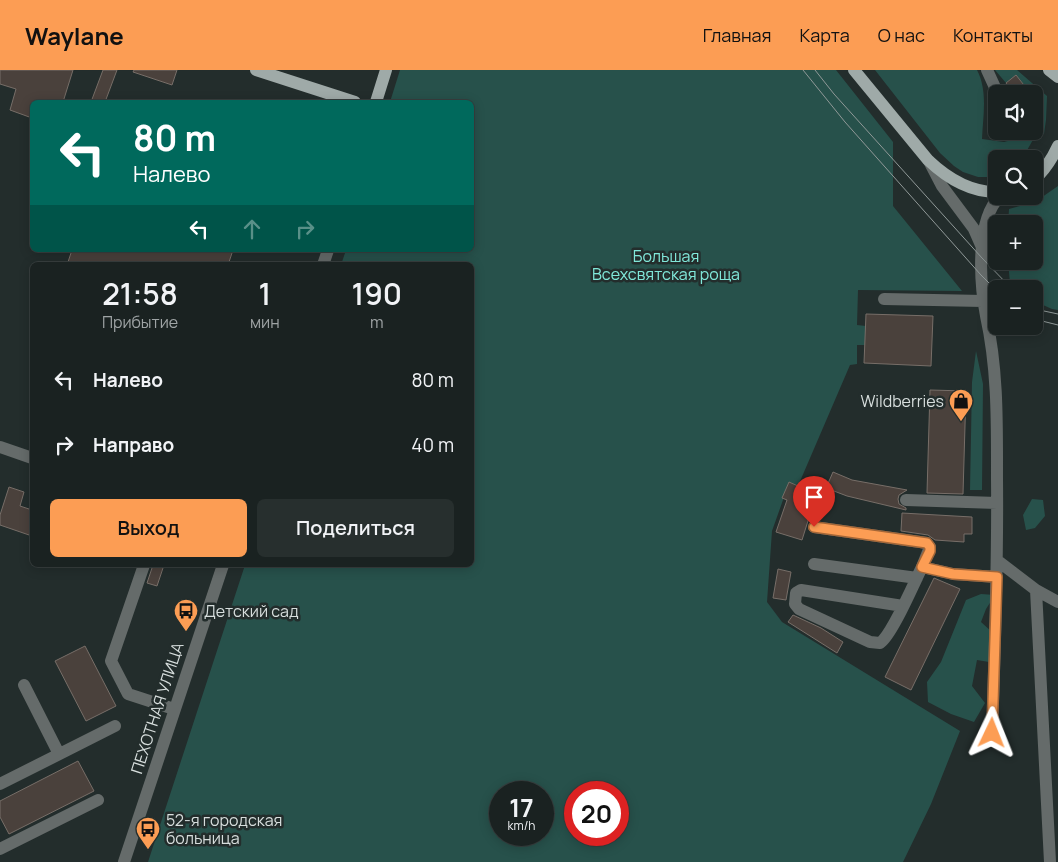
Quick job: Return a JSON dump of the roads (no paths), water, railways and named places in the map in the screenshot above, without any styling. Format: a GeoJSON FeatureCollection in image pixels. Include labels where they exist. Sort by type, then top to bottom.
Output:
{"type":"FeatureCollection","features":[{"type":"Feature","properties":{"kind":"main road"},"geometry":{"type":"LineString","coordinates":[[256,70],[279,74],[350,100]]}},
{"type":"Feature","properties":{"kind":"main road"},"geometry":{"type":"LineString","coordinates":[[377,100],[386,70]]}},
{"type":"Feature","properties":{"kind":"main road"},"geometry":{"type":"LineString","coordinates":[[854,70],[928,160],[942,173],[954,181],[973,189],[988,192]]}},
{"type":"Feature","properties":{"kind":"main road"},"geometry":{"type":"LineString","coordinates":[[1049,70],[1058,77]]}},
{"type":"Feature","properties":{"kind":"main road"},"geometry":{"type":"LineString","coordinates":[[1043,171],[1058,146]]}},
{"type":"Feature","properties":{"kind":"street"},"geometry":{"type":"LineString","coordinates":[[987,70],[994,85]]}},
{"type":"Feature","properties":{"kind":"street"},"geometry":{"type":"LineString","coordinates":[[928,160],[942,186],[979,237],[982,248]]}},
{"type":"Feature","properties":{"kind":"street"},"geometry":{"type":"LineString","coordinates":[[992,205],[988,214],[982,248],[981,275],[997,392],[998,561],[992,733]]}},
{"type":"Feature","properties":{"kind":"street"},"geometry":{"type":"LineString","coordinates":[[884,299],[983,300]]}},
{"type":"Feature","properties":{"kind":"street"},"geometry":{"type":"LineString","coordinates":[[0,447],[30,457]]}},
{"type":"Feature","properties":{"kind":"street"},"geometry":{"type":"LineString","coordinates":[[906,500],[997,503]]}},
{"type":"Feature","properties":{"kind":"street"},"geometry":{"type":"LineString","coordinates":[[814,527],[927,543],[930,551],[919,572],[903,606],[886,640],[880,643],[876,643],[799,609],[794,601],[796,593],[801,590],[903,606]]}},
{"type":"Feature","properties":{"kind":"street"},"geometry":{"type":"LineString","coordinates":[[998,561],[1036,590],[1058,602]]}},
{"type":"Feature","properties":{"kind":"street"},"geometry":{"type":"LineString","coordinates":[[814,564],[997,577]]}},
{"type":"Feature","properties":{"kind":"street"},"geometry":{"type":"LineString","coordinates":[[143,567],[111,662],[128,694],[174,709]]}},
{"type":"Feature","properties":{"kind":"street","name":"ПЕХОТНАЯ УЛИЦА"},"geometry":{"type":"LineString","coordinates":[[124,862],[222,567]]}},
{"type":"Feature","properties":{"kind":"street"},"geometry":{"type":"LineString","coordinates":[[1036,590],[1050,862]]}},
{"type":"Feature","properties":{"kind":"street"},"geometry":{"type":"LineString","coordinates":[[24,685],[59,754]]}},
{"type":"Feature","properties":{"kind":"street"},"geometry":{"type":"LineString","coordinates":[[0,784],[115,726]]}},
{"type":"Feature","properties":{"kind":"street"},"geometry":{"type":"LineString","coordinates":[[0,849],[98,800]]}},
{"type":"Feature","properties":{"kind":"tram line"},"geometry":{"type":"LineString","coordinates":[[803,70],[845,122],[988,282]]}},
{"type":"Feature","properties":{"kind":"tram line"},"geometry":{"type":"LineString","coordinates":[[815,70],[834,94],[1003,280]]}},
{"type":"Feature","properties":{"kind":"tram line"},"geometry":{"type":"LineString","coordinates":[[1043,310],[1058,314]]}},
{"type":"Feature","properties":{"kind":"tram line"},"geometry":{"type":"LineString","coordinates":[[1043,321],[1058,325]]}},
{"type":"Feature","properties":{"kind":"place","name":"Wildberries"},"geometry":{"type":"Point","coordinates":[961,422]}},
{"type":"Feature","properties":{"kind":"place","name":"Детский сад"},"geometry":{"type":"Point","coordinates":[186,632]}},
{"type":"Feature","properties":{"kind":"place","name":"52-я городская больница"},"geometry":{"type":"Point","coordinates":[148,850]}},
{"type":"Feature","properties":{"kind":"park label","name":"Большая Всехсвятская роща"},"geometry":{"type":"Point","coordinates":[666,265]}}]}
